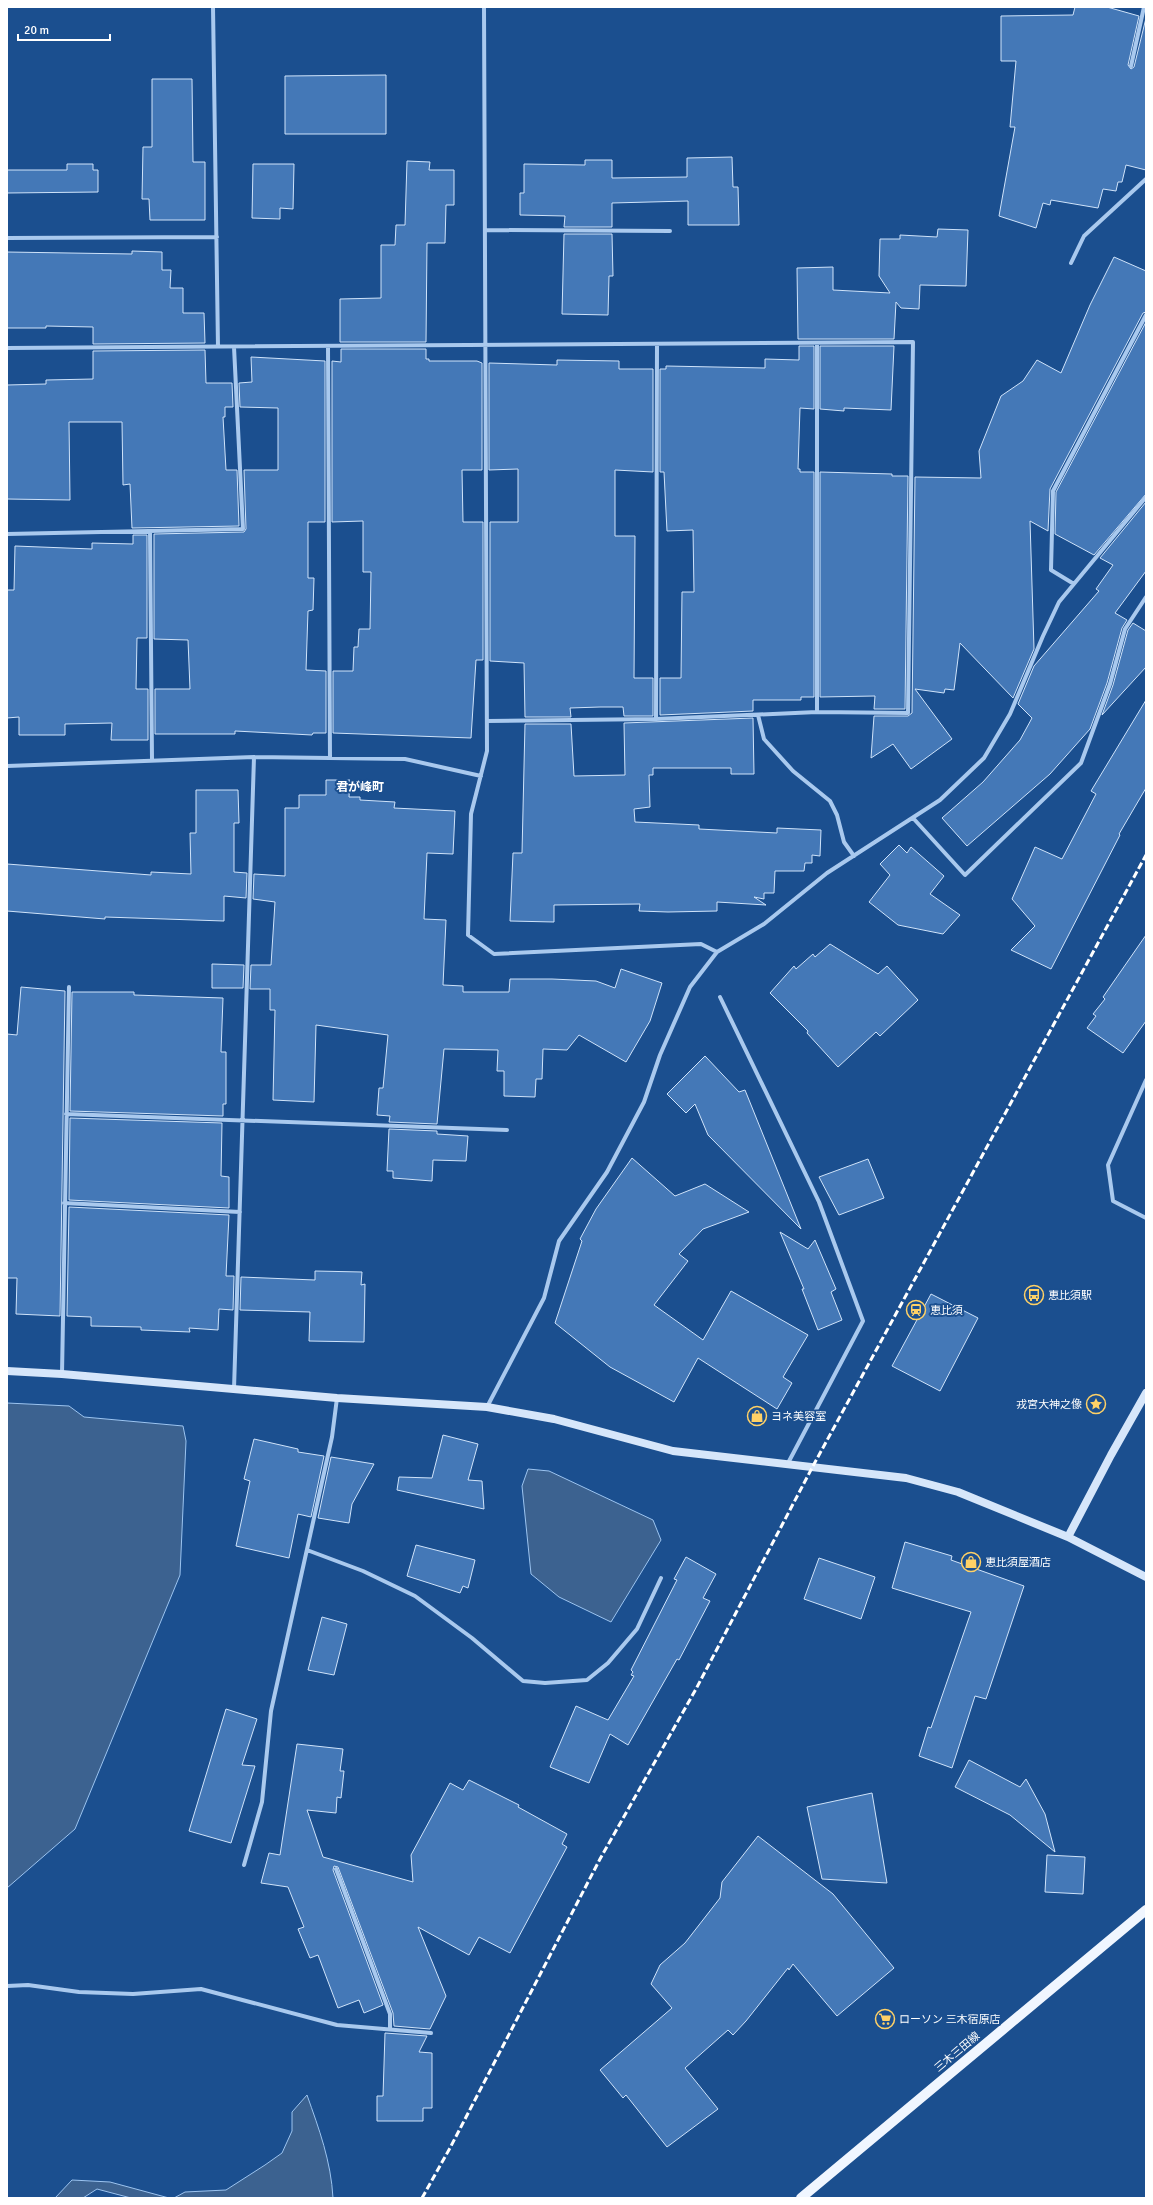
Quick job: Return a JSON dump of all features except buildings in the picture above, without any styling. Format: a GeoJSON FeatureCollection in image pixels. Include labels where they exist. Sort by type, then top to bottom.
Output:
{"type":"FeatureCollection","features":[{"type":"Feature","properties":{"kind":"main road","name":"三木三田線"},"geometry":{"type":"LineString","coordinates":[[801,2198],[1146,1910]]}},
{"type":"Feature","properties":{"kind":"street"},"geometry":{"type":"LineString","coordinates":[[213,7],[218,347]]}},
{"type":"Feature","properties":{"kind":"street"},"geometry":{"type":"LineString","coordinates":[[484,7],[487,751],[471,814],[468,935],[494,954],[701,944],[717,952]]}},
{"type":"Feature","properties":{"kind":"street"},"geometry":{"type":"LineString","coordinates":[[1131,66],[1144,7]]}},
{"type":"Feature","properties":{"kind":"street"},"geometry":{"type":"LineString","coordinates":[[1071,263],[1084,236],[1146,179]]}},
{"type":"Feature","properties":{"kind":"street"},"geometry":{"type":"LineString","coordinates":[[485,230],[670,231]]}},
{"type":"Feature","properties":{"kind":"street"},"geometry":{"type":"LineString","coordinates":[[7,238],[217,237]]}},
{"type":"Feature","properties":{"kind":"street"},"geometry":{"type":"LineString","coordinates":[[1074,584],[1052,570],[1053,491],[1146,315]]}},
{"type":"Feature","properties":{"kind":"street"},"geometry":{"type":"LineString","coordinates":[[7,348],[913,342],[908,713],[817,712],[656,719],[487,721]]}},
{"type":"Feature","properties":{"kind":"street"},"geometry":{"type":"LineString","coordinates":[[817,343],[817,712]]}},
{"type":"Feature","properties":{"kind":"street"},"geometry":{"type":"LineString","coordinates":[[656,719],[657,344]]}},
{"type":"Feature","properties":{"kind":"street"},"geometry":{"type":"LineString","coordinates":[[328,346],[330,758]]}},
{"type":"Feature","properties":{"kind":"street"},"geometry":{"type":"LineString","coordinates":[[7,534],[243,529],[234,347]]}},
{"type":"Feature","properties":{"kind":"street"},"geometry":{"type":"LineString","coordinates":[[487,1407],[544,1298],[559,1241],[607,1172],[644,1102],[660,1055],[690,986],[717,952],[764,924],[827,873],[940,800],[984,758],[1010,714],[1043,636],[1060,602],[1146,497]]}},
{"type":"Feature","properties":{"kind":"street"},"geometry":{"type":"LineString","coordinates":[[150,531],[152,760]]}},
{"type":"Feature","properties":{"kind":"street"},"geometry":{"type":"LineString","coordinates":[[913,818],[965,875],[1082,764],[1110,684],[1125,629],[1146,597]]}},
{"type":"Feature","properties":{"kind":"street"},"geometry":{"type":"LineString","coordinates":[[758,715],[764,739],[793,771],[830,801],[837,815],[844,842],[854,856]]}},
{"type":"Feature","properties":{"kind":"street"},"geometry":{"type":"LineString","coordinates":[[7,766],[254,757],[405,759],[481,776]]}},
{"type":"Feature","properties":{"kind":"street"},"geometry":{"type":"LineString","coordinates":[[234,1390],[254,757]]}},
{"type":"Feature","properties":{"kind":"street"},"geometry":{"type":"LineString","coordinates":[[62,1374],[69,987]]}},
{"type":"Feature","properties":{"kind":"street"},"geometry":{"type":"LineString","coordinates":[[720,997],[819,1202],[863,1321],[786,1465]]}},
{"type":"Feature","properties":{"kind":"street"},"geometry":{"type":"LineString","coordinates":[[1145,1083],[1108,1165],[1113,1201],[1146,1218]]}},
{"type":"Feature","properties":{"kind":"street"},"geometry":{"type":"LineString","coordinates":[[66,1114],[507,1130]]}},
{"type":"Feature","properties":{"kind":"street"},"geometry":{"type":"LineString","coordinates":[[64,1203],[240,1212]]}},
{"type":"Feature","properties":{"kind":"street"},"geometry":{"type":"LineString","coordinates":[[7,1371],[62,1374],[337,1398],[487,1407],[554,1419],[673,1452],[913,1480],[958,1492],[1068,1537],[1146,1577]]}},
{"type":"Feature","properties":{"kind":"street"},"geometry":{"type":"LineString","coordinates":[[1068,1537],[1111,1455],[1146,1393]]}},
{"type":"Feature","properties":{"kind":"street"},"geometry":{"type":"LineString","coordinates":[[244,1865],[262,1802],[271,1711],[332,1437],[337,1398]]}},
{"type":"Feature","properties":{"kind":"street"},"geometry":{"type":"LineString","coordinates":[[307,1550],[363,1571],[415,1596],[472,1638],[523,1681],[545,1683],[587,1680],[608,1663],[637,1630],[661,1578]]}},
{"type":"Feature","properties":{"kind":"street"},"geometry":{"type":"LineString","coordinates":[[336,1869],[390,2014],[390,2029]]}},
{"type":"Feature","properties":{"kind":"street"},"geometry":{"type":"LineString","coordinates":[[7,1986],[28,1985],[79,1992],[133,1994],[202,1989],[337,2025],[431,2032]]}},
{"type":"Feature","properties":{"kind":"water"},"geometry":{"type":"Polygon","coordinates":[[[7,1403],[69,1406],[84,1417],[183,1426],[186,1441],[180,1575],[75,1829],[7,1888],[7,1403]]]}},
{"type":"Feature","properties":{"kind":"water"},"geometry":{"type":"Polygon","coordinates":[[[528,1469],[549,1471],[653,1520],[661,1540],[611,1622],[559,1597],[531,1574],[522,1486],[528,1469]]]}},
{"type":"Feature","properties":{"kind":"water"},"geometry":{"type":"Polygon","coordinates":[[[307,2095],[327,2158],[333,2198],[174,2198],[185,2192],[226,2190],[282,2153],[292,2131],[292,2112],[307,2095]]]}},
{"type":"Feature","properties":{"kind":"water"},"geometry":{"type":"Polygon","coordinates":[[[72,2180],[110,2182],[169,2198],[131,2198],[97,2189],[83,2198],[55,2198],[72,2180]]]}},
{"type":"Feature","properties":{"kind":"railway"},"geometry":{"type":"LineString","coordinates":[[422,2198],[450,2148],[600,1859],[696,1689],[813,1466],[1146,855]]}},
{"type":"Feature","properties":{"kind":"place","name":"恵比須駅"},"geometry":{"type":"Point","coordinates":[1034,1295]}},
{"type":"Feature","properties":{"kind":"place","name":"恵比須"},"geometry":{"type":"Point","coordinates":[916,1310]}},
{"type":"Feature","properties":{"kind":"place","name":"戎宮大神之像"},"geometry":{"type":"Point","coordinates":[1096,1404]}},
{"type":"Feature","properties":{"kind":"place","name":"ヨネ美容室"},"geometry":{"type":"Point","coordinates":[757,1416]}},
{"type":"Feature","properties":{"kind":"place","name":"恵比須屋酒店"},"geometry":{"type":"Point","coordinates":[971,1562]}},
{"type":"Feature","properties":{"kind":"place","name":"ローソン 三木宿原店"},"geometry":{"type":"Point","coordinates":[885,2019]}},
{"type":"Feature","properties":{"kind":"district","name":"君が峰町"},"geometry":{"type":"Point","coordinates":[360,787]}}]}
